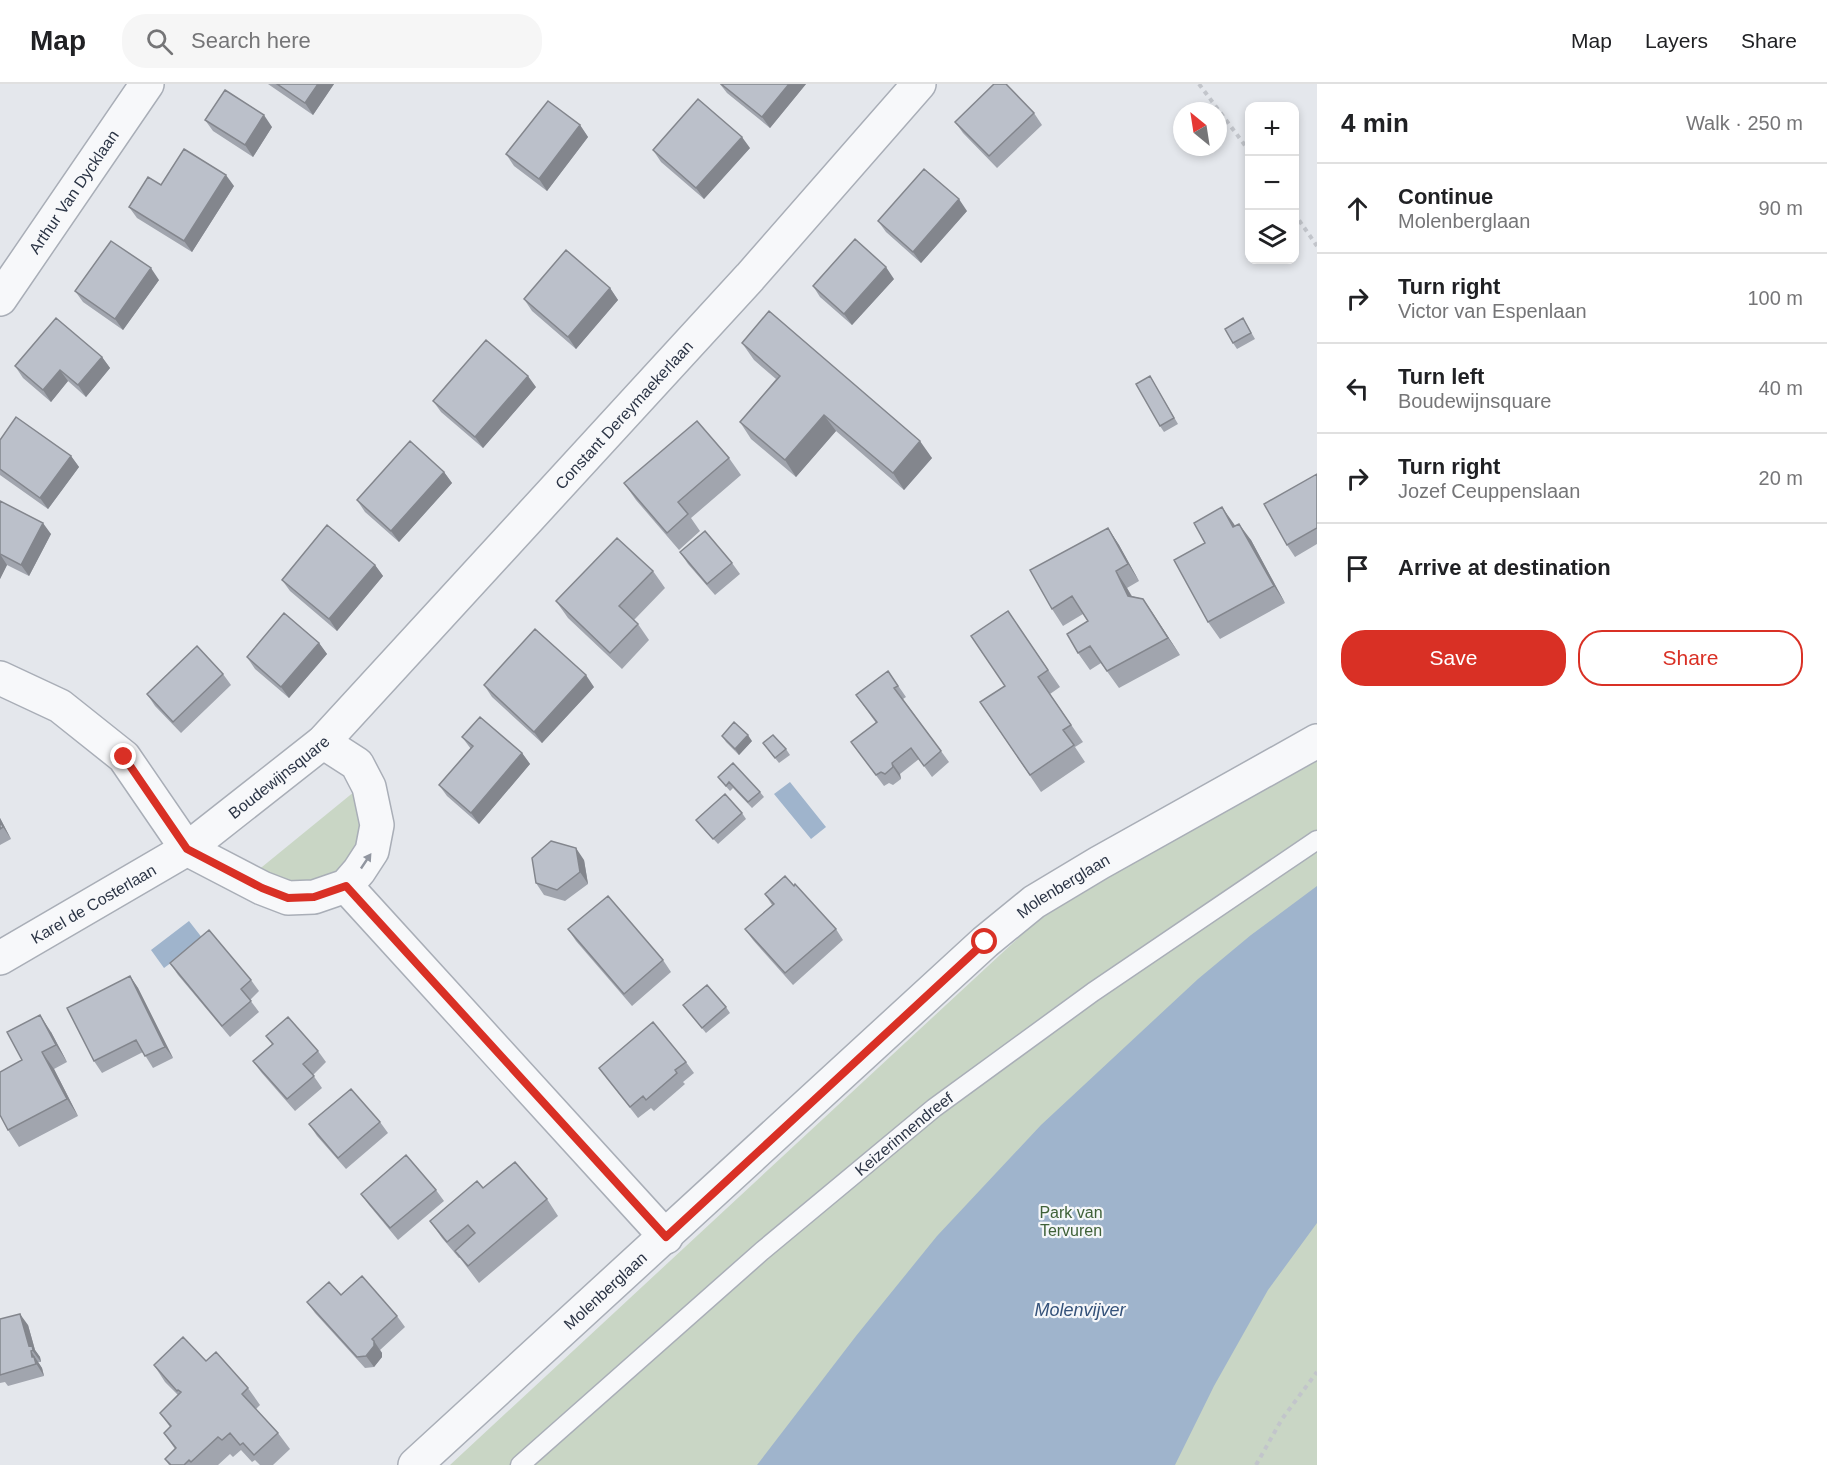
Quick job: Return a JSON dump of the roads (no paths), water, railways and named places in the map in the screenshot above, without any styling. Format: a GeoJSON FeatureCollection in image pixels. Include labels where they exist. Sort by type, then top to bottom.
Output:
{"type":"FeatureCollection","features":[{"type":"Feature","properties":{"kind":"street","name":"Arthur Van Dycklaan"},"geometry":{"type":"LineString","coordinates":[[0,299],[147,84]]}},
{"type":"Feature","properties":{"kind":"street","name":"Constant Dereymaekerlaan"},"geometry":{"type":"LineString","coordinates":[[323,742],[750,277],[919,84]]}},
{"type":"Feature","properties":{"kind":"street"},"geometry":{"type":"LineString","coordinates":[[0,678],[60,706],[124,757],[187,849],[262,888],[288,898],[314,897],[346,886],[666,1237]]}},
{"type":"Feature","properties":{"kind":"street","name":"Molenberglaan"},"geometry":{"type":"LineString","coordinates":[[416,1465],[985,942],[1034,902],[1317,741]]}},
{"type":"Feature","properties":{"kind":"street","name":"Boudewijnsquare"},"geometry":{"type":"LineString","coordinates":[[187,849],[323,742],[357,764],[369,787],[376,825],[372,851],[346,886]]}},
{"type":"Feature","properties":{"kind":"street","name":"Karel de Costerlaan"},"geometry":{"type":"LineString","coordinates":[[0,958],[187,849]]}},
{"type":"Feature","properties":{"kind":"lane","name":"Keizerinnendreef"},"geometry":{"type":"LineString","coordinates":[[520,1465],[762,1251],[934,1108],[1093,992],[1317,840]]}},
{"type":"Feature","properties":{"kind":"water"},"geometry":{"type":"Polygon","coordinates":[[[790,782],[826,827],[811,839],[774,794],[790,782]]]}},
{"type":"Feature","properties":{"kind":"water","name":"Molenvijver"},"geometry":{"type":"Polygon","coordinates":[[[1317,886],[1317,1223],[1268,1290],[1214,1386],[1175,1465],[757,1465],[856,1336],[937,1236],[1041,1125],[1198,979],[1251,935],[1317,886]]]}},
{"type":"Feature","properties":{"kind":"water"},"geometry":{"type":"Polygon","coordinates":[[[189,921],[203,939],[164,968],[151,950],[189,921]]]}},
{"type":"Feature","properties":{"kind":"park label","name":"Park van Tervuren"},"geometry":{"type":"Point","coordinates":[1071,1221]}}]}
